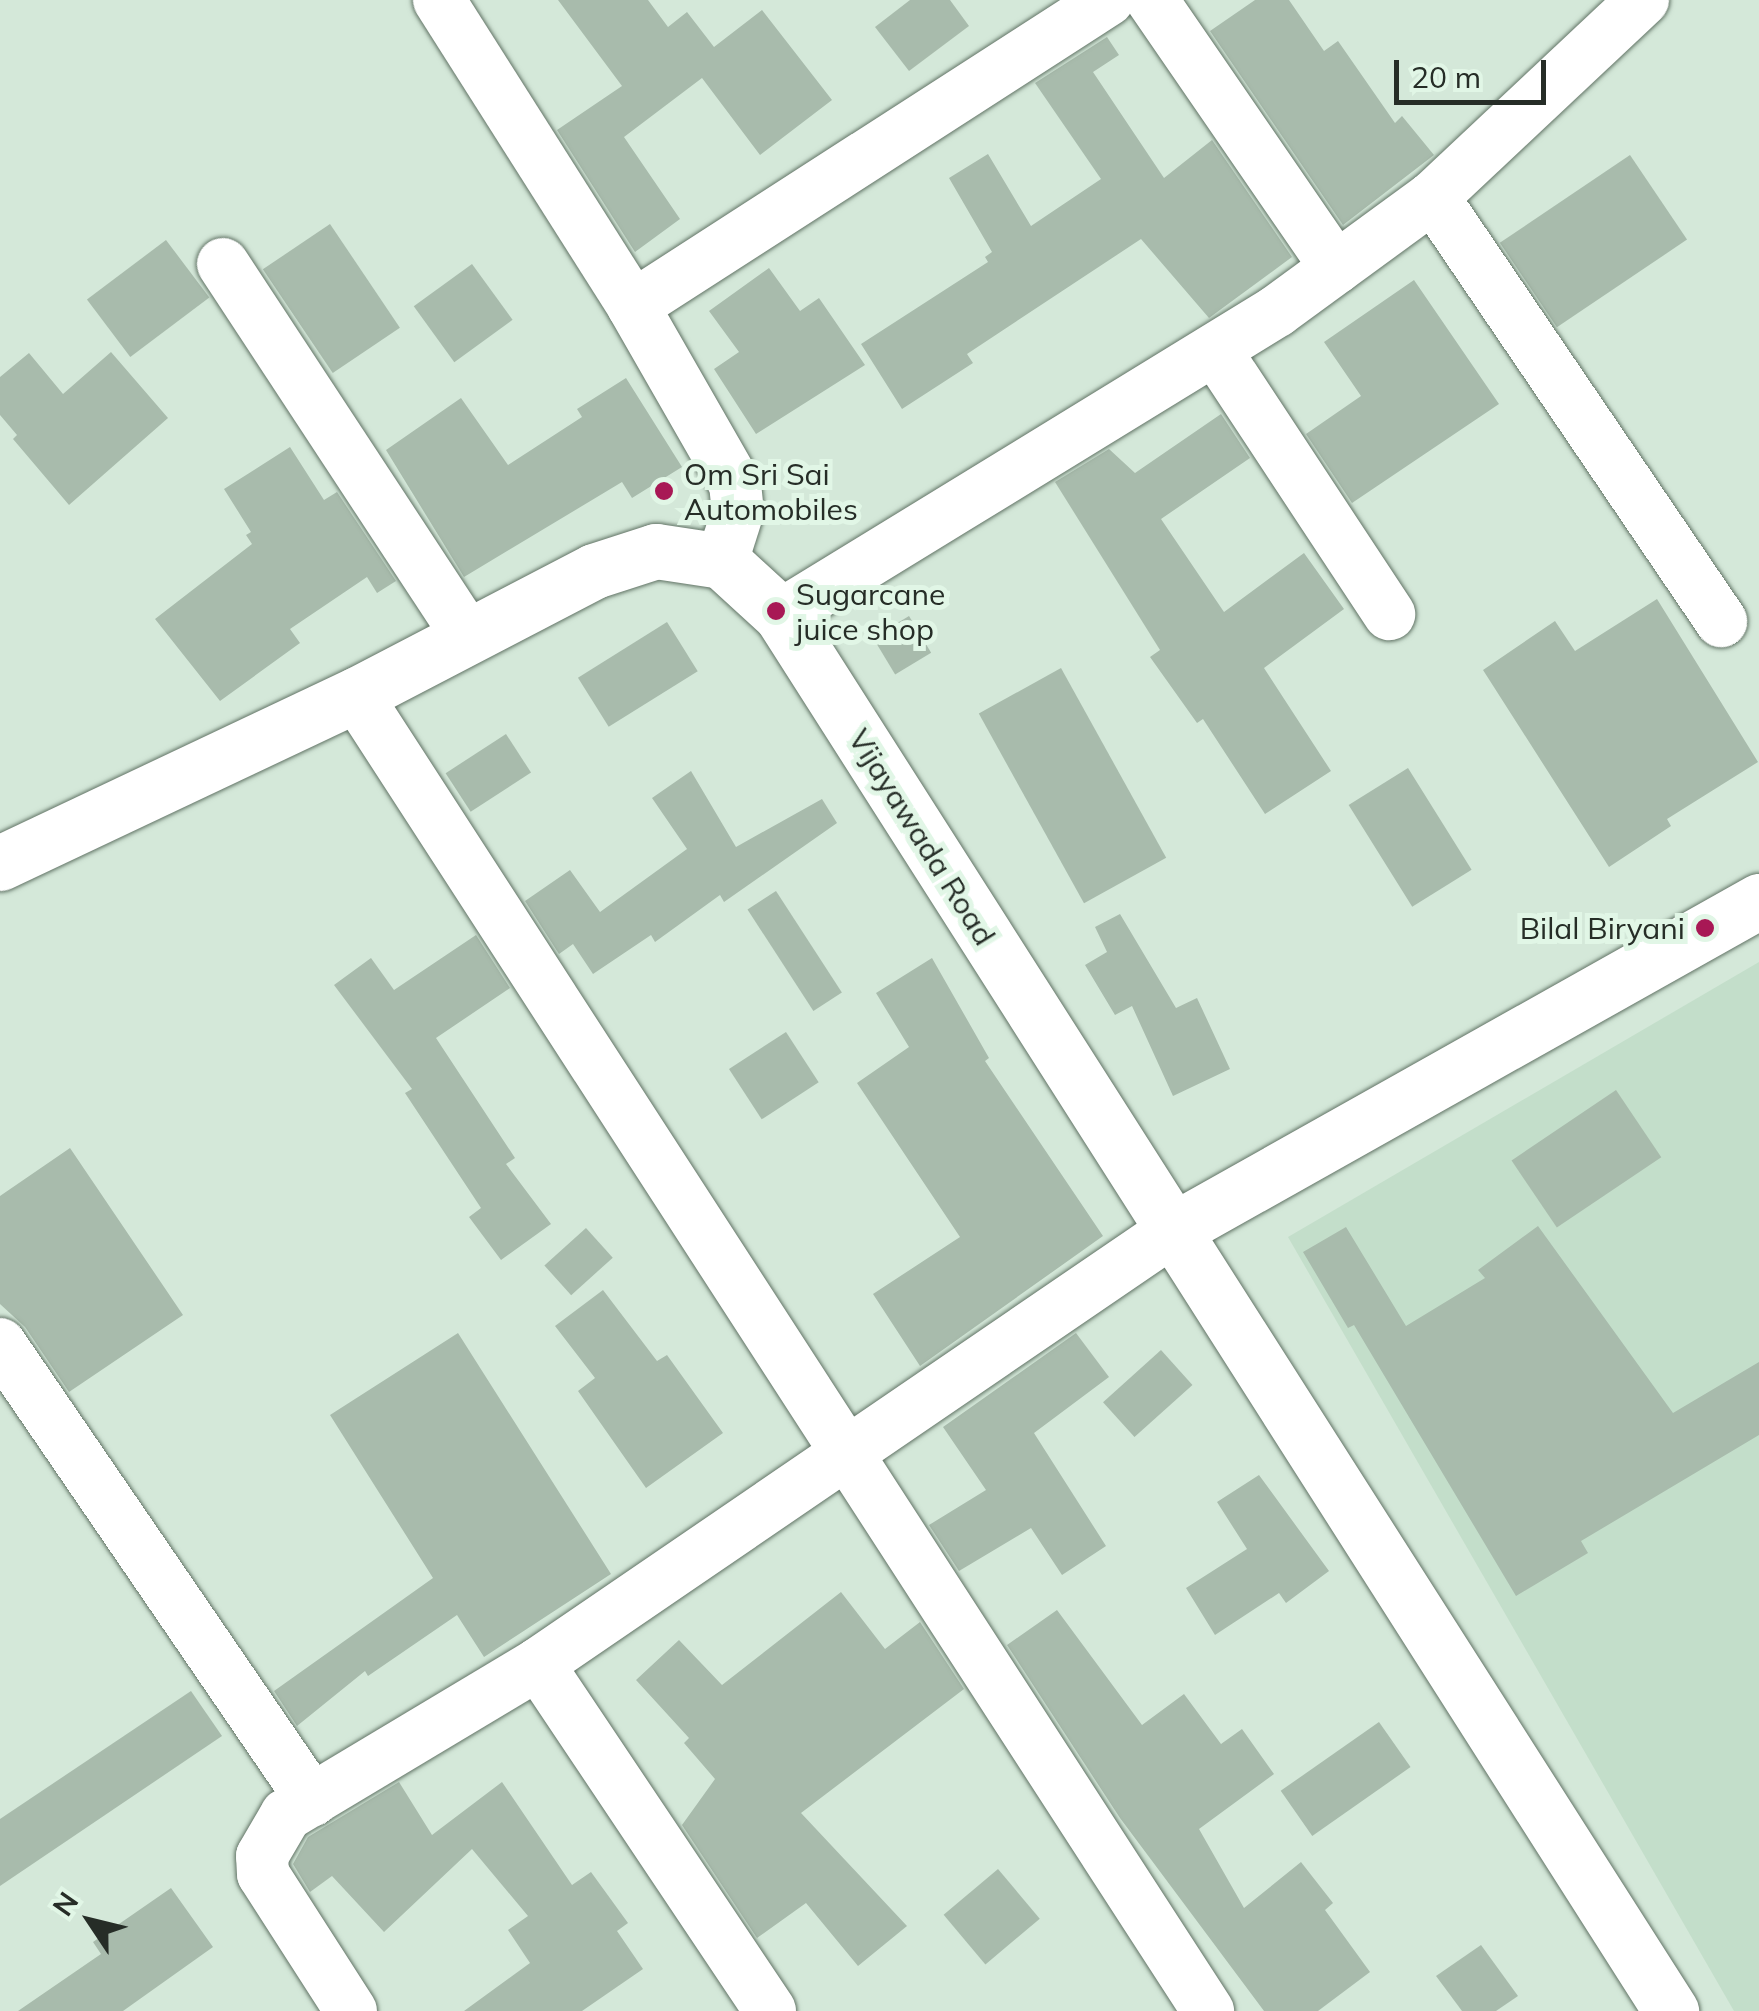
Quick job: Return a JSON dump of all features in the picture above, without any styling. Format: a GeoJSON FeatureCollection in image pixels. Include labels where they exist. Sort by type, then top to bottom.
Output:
{"type":"FeatureCollection","features":[{"type":"Feature","properties":{"kind":"main road"},"geometry":{"type":"LineString","coordinates":[[0,862],[356,695],[594,571],[656,552],[722,561]]}},
{"type":"Feature","properties":{"kind":"main road","name":"Vijayawada Road"},"geometry":{"type":"LineString","coordinates":[[722,561],[781,615],[1671,2011]]}},
{"type":"Feature","properties":{"kind":"main road"},"geometry":{"type":"LineString","coordinates":[[1176,1229],[1759,901]]}},
{"type":"Feature","properties":{"kind":"street"},"geometry":{"type":"LineString","coordinates":[[439,0],[633,306],[735,484],[738,512],[722,561]]}},
{"type":"Feature","properties":{"kind":"street"},"geometry":{"type":"LineString","coordinates":[[633,306],[1108,0]]}},
{"type":"Feature","properties":{"kind":"street"},"geometry":{"type":"LineString","coordinates":[[1152,0],[1336,268]]}},
{"type":"Feature","properties":{"kind":"street"},"geometry":{"type":"LineString","coordinates":[[781,615],[1217,353],[1433,197],[1643,0]]}},
{"type":"Feature","properties":{"kind":"street"},"geometry":{"type":"LineString","coordinates":[[1433,197],[1721,621]]}},
{"type":"Feature","properties":{"kind":"street"},"geometry":{"type":"LineString","coordinates":[[223,264],[467,634]]}},
{"type":"Feature","properties":{"kind":"street"},"geometry":{"type":"LineString","coordinates":[[1217,353],[1388,614]]}},
{"type":"Feature","properties":{"kind":"street"},"geometry":{"type":"LineString","coordinates":[[356,695],[848,1448],[1208,2011]]}},
{"type":"Feature","properties":{"kind":"street"},"geometry":{"type":"LineString","coordinates":[[351,2011],[263,1874],[270,1836],[286,1815],[538,1664],[848,1448],[1176,1229]]}},
{"type":"Feature","properties":{"kind":"street"},"geometry":{"type":"LineString","coordinates":[[0,1344],[312,1800]]}},
{"type":"Feature","properties":{"kind":"street"},"geometry":{"type":"LineString","coordinates":[[538,1664],[770,2011]]}},
{"type":"Feature","properties":{"kind":"shaded area"},"geometry":{"type":"Polygon","coordinates":[[[1759,962],[1759,2011],[1734,2011],[1288,1237],[1759,962]]]}},
{"type":"Feature","properties":{"kind":"building"},"geometry":{"type":"Polygon","coordinates":[[[558,0],[648,0],[668,27],[687,12],[714,47],[762,10],[832,100],[760,155],[702,78],[624,137],[680,219],[635,252],[557,130],[622,86],[558,0]]]}},
{"type":"Feature","properties":{"kind":"building"},"geometry":{"type":"Polygon","coordinates":[[[910,0],[950,0],[969,26],[909,71],[875,27],[910,0]]]}},
{"type":"Feature","properties":{"kind":"building"},"geometry":{"type":"Polygon","coordinates":[[[1255,0],[1289,0],[1324,51],[1338,41],[1395,123],[1402,116],[1434,155],[1343,225],[1210,31],[1255,0]]]}},
{"type":"Feature","properties":{"kind":"building"},"geometry":{"type":"Polygon","coordinates":[[[1107,37],[1119,55],[1093,72],[1164,178],[1212,140],[1292,257],[1209,318],[1141,239],[967,354],[973,363],[902,409],[861,344],[988,262],[985,257],[992,252],[949,178],[988,154],[1031,226],[1101,179],[1035,83],[1107,37]]]}},
{"type":"Feature","properties":{"kind":"building"},"geometry":{"type":"Polygon","coordinates":[[[1630,155],[1687,240],[1557,327],[1500,243],[1630,155]]]}},
{"type":"Feature","properties":{"kind":"building"},"geometry":{"type":"Polygon","coordinates":[[[330,224],[400,328],[333,373],[263,269],[330,224]]]}},
{"type":"Feature","properties":{"kind":"building"},"geometry":{"type":"Polygon","coordinates":[[[166,240],[209,298],[130,357],[87,300],[166,240]]]}},
{"type":"Feature","properties":{"kind":"building"},"geometry":{"type":"Polygon","coordinates":[[[472,264],[513,320],[454,362],[414,306],[472,264]]]}},
{"type":"Feature","properties":{"kind":"building"},"geometry":{"type":"Polygon","coordinates":[[[769,268],[800,311],[819,298],[865,365],[756,434],[714,369],[739,352],[709,311],[769,268]]]}},
{"type":"Feature","properties":{"kind":"building"},"geometry":{"type":"Polygon","coordinates":[[[1414,280],[1499,404],[1352,503],[1306,434],[1361,396],[1324,342],[1414,280]]]}},
{"type":"Feature","properties":{"kind":"building"},"geometry":{"type":"Polygon","coordinates":[[[111,352],[168,418],[69,505],[13,439],[17,435],[0,415],[0,377],[29,353],[63,394],[111,352]]]}},
{"type":"Feature","properties":{"kind":"building"},"geometry":{"type":"Polygon","coordinates":[[[626,378],[682,467],[632,498],[622,482],[464,577],[386,450],[461,398],[508,465],[582,417],[577,409],[626,378]]]}},
{"type":"Feature","properties":{"kind":"building"},"geometry":{"type":"Polygon","coordinates":[[[1221,414],[1250,458],[1161,519],[1224,612],[1304,553],[1344,609],[1264,668],[1331,771],[1265,814],[1203,719],[1197,723],[1150,657],[1160,650],[1055,482],[1109,449],[1135,473],[1221,414]]]}},
{"type":"Feature","properties":{"kind":"building"},"geometry":{"type":"Polygon","coordinates":[[[290,447],[324,500],[337,492],[396,581],[377,593],[367,577],[290,629],[300,643],[220,701],[155,619],[252,544],[246,535],[251,532],[224,489],[290,447]]]}},
{"type":"Feature","properties":{"kind":"building"},"geometry":{"type":"Polygon","coordinates":[[[1657,599],[1758,762],[1667,819],[1671,826],[1609,867],[1483,670],[1555,621],[1575,651],[1657,599]]]}},
{"type":"Feature","properties":{"kind":"building"},"geometry":{"type":"Polygon","coordinates":[[[909,616],[931,653],[895,674],[873,638],[909,616]]]}},
{"type":"Feature","properties":{"kind":"building"},"geometry":{"type":"Polygon","coordinates":[[[667,622],[698,671],[609,727],[578,678],[667,622]]]}},
{"type":"Feature","properties":{"kind":"building"},"geometry":{"type":"Polygon","coordinates":[[[1061,668],[1166,858],[1084,903],[979,714],[1061,668]]]}},
{"type":"Feature","properties":{"kind":"building"},"geometry":{"type":"Polygon","coordinates":[[[506,734],[531,773],[471,812],[446,773],[506,734]]]}},
{"type":"Feature","properties":{"kind":"building"},"geometry":{"type":"Polygon","coordinates":[[[1408,768],[1472,870],[1412,907],[1349,805],[1408,768]]]}},
{"type":"Feature","properties":{"kind":"building"},"geometry":{"type":"Polygon","coordinates":[[[691,771],[736,847],[822,799],[837,823],[724,902],[720,895],[655,942],[651,935],[593,974],[573,944],[559,954],[525,901],[570,870],[600,912],[687,849],[652,798],[691,771]]]}},
{"type":"Feature","properties":{"kind":"building"},"geometry":{"type":"Polygon","coordinates":[[[776,891],[842,992],[813,1011],[747,910],[776,891]]]}},
{"type":"Feature","properties":{"kind":"building"},"geometry":{"type":"Polygon","coordinates":[[[1120,914],[1176,1008],[1197,998],[1230,1069],[1173,1096],[1132,1006],[1115,1015],[1085,965],[1107,952],[1095,927],[1120,914]]]}},
{"type":"Feature","properties":{"kind":"building"},"geometry":{"type":"Polygon","coordinates":[[[476,935],[510,988],[436,1038],[515,1158],[506,1164],[551,1224],[501,1260],[469,1217],[481,1208],[405,1093],[412,1089],[334,985],[371,958],[394,990],[476,935]]]}},
{"type":"Feature","properties":{"kind":"building"},"geometry":{"type":"Polygon","coordinates":[[[932,958],[989,1058],[985,1061],[1103,1236],[920,1366],[873,1294],[960,1237],[857,1083],[909,1047],[876,993],[932,958]]]}},
{"type":"Feature","properties":{"kind":"building"},"geometry":{"type":"Polygon","coordinates":[[[786,1032],[819,1082],[762,1119],[729,1069],[786,1032]]]}},
{"type":"Feature","properties":{"kind":"building"},"geometry":{"type":"Polygon","coordinates":[[[1616,1090],[1661,1157],[1557,1228],[1512,1160],[1616,1090]]]}},
{"type":"Feature","properties":{"kind":"building"},"geometry":{"type":"Polygon","coordinates":[[[70,1148],[183,1315],[69,1392],[25,1327],[0,1304],[0,1196],[70,1148]]]}},
{"type":"Feature","properties":{"kind":"building"},"geometry":{"type":"Polygon","coordinates":[[[1538,1226],[1673,1413],[1759,1362],[1759,1435],[1581,1541],[1588,1553],[1516,1596],[1354,1325],[1348,1328],[1303,1252],[1346,1227],[1406,1326],[1485,1278],[1478,1270],[1538,1226]]]}},
{"type":"Feature","properties":{"kind":"building"},"geometry":{"type":"Polygon","coordinates":[[[586,1228],[613,1258],[571,1295],[544,1265],[586,1228]]]}},
{"type":"Feature","properties":{"kind":"building"},"geometry":{"type":"Polygon","coordinates":[[[603,1290],[657,1361],[667,1355],[723,1433],[646,1488],[578,1391],[595,1378],[555,1326],[603,1290]]]}},
{"type":"Feature","properties":{"kind":"building"},"geometry":{"type":"Polygon","coordinates":[[[458,1333],[611,1574],[484,1657],[457,1615],[368,1676],[365,1671],[297,1726],[274,1691],[433,1578],[330,1415],[458,1333]]]}},
{"type":"Feature","properties":{"kind":"building"},"geometry":{"type":"Polygon","coordinates":[[[1076,1333],[1109,1377],[1034,1433],[1106,1546],[1062,1575],[1031,1528],[959,1571],[929,1525],[986,1490],[943,1427],[1076,1333]]]}},
{"type":"Feature","properties":{"kind":"building"},"geometry":{"type":"Polygon","coordinates":[[[1161,1350],[1192,1385],[1134,1437],[1103,1402],[1161,1350]]]}},
{"type":"Feature","properties":{"kind":"building"},"geometry":{"type":"Polygon","coordinates":[[[1259,1475],[1329,1571],[1286,1603],[1279,1593],[1215,1635],[1186,1588],[1247,1549],[1217,1502],[1259,1475]]]}},
{"type":"Feature","properties":{"kind":"building"},"geometry":{"type":"Polygon","coordinates":[[[841,1592],[885,1649],[920,1622],[964,1689],[801,1813],[907,1926],[858,1966],[806,1903],[757,1938],[682,1825],[715,1779],[684,1743],[689,1738],[636,1680],[679,1640],[722,1685],[841,1592]]]}},
{"type":"Feature","properties":{"kind":"building"},"geometry":{"type":"Polygon","coordinates":[[[1057,1610],[1142,1725],[1184,1694],[1221,1744],[1242,1729],[1274,1774],[1199,1829],[1244,1908],[1301,1862],[1333,1903],[1325,1910],[1370,1972],[1318,2011],[1264,2011],[1120,1818],[1007,1645],[1057,1610]]]}},
{"type":"Feature","properties":{"kind":"building"},"geometry":{"type":"Polygon","coordinates":[[[191,1691],[222,1736],[0,1886],[0,1819],[191,1691]]]}},
{"type":"Feature","properties":{"kind":"building"},"geometry":{"type":"Polygon","coordinates":[[[1379,1722],[1411,1767],[1312,1836],[1281,1791],[1379,1722]]]}},
{"type":"Feature","properties":{"kind":"building"},"geometry":{"type":"Polygon","coordinates":[[[399,1782],[432,1835],[502,1782],[572,1885],[591,1872],[628,1923],[617,1931],[643,1969],[582,2011],[464,2011],[530,1963],[508,1930],[528,1916],[472,1849],[384,1932],[332,1876],[310,1892],[293,1864],[308,1837],[399,1782]]]}},
{"type":"Feature","properties":{"kind":"building"},"geometry":{"type":"Polygon","coordinates":[[[998,1869],[1040,1919],[985,1964],[944,1915],[998,1869]]]}},
{"type":"Feature","properties":{"kind":"building"},"geometry":{"type":"Polygon","coordinates":[[[171,1888],[213,1947],[123,2011],[18,2011],[101,1954],[93,1942],[171,1888]]]}},
{"type":"Feature","properties":{"kind":"building"},"geometry":{"type":"Polygon","coordinates":[[[1481,1945],[1518,1996],[1496,2011],[1462,2011],[1436,1976],[1481,1945]]]}},
{"type":"Feature","properties":{"kind":"place","name":"Om Sri Sai Automobiles"},"geometry":{"type":"Point","coordinates":[664,491]}},
{"type":"Feature","properties":{"kind":"place","name":"Sugarcane juice shop"},"geometry":{"type":"Point","coordinates":[776,611]}},
{"type":"Feature","properties":{"kind":"place","name":"Bilal Biryani"},"geometry":{"type":"Point","coordinates":[1705,928]}}]}
